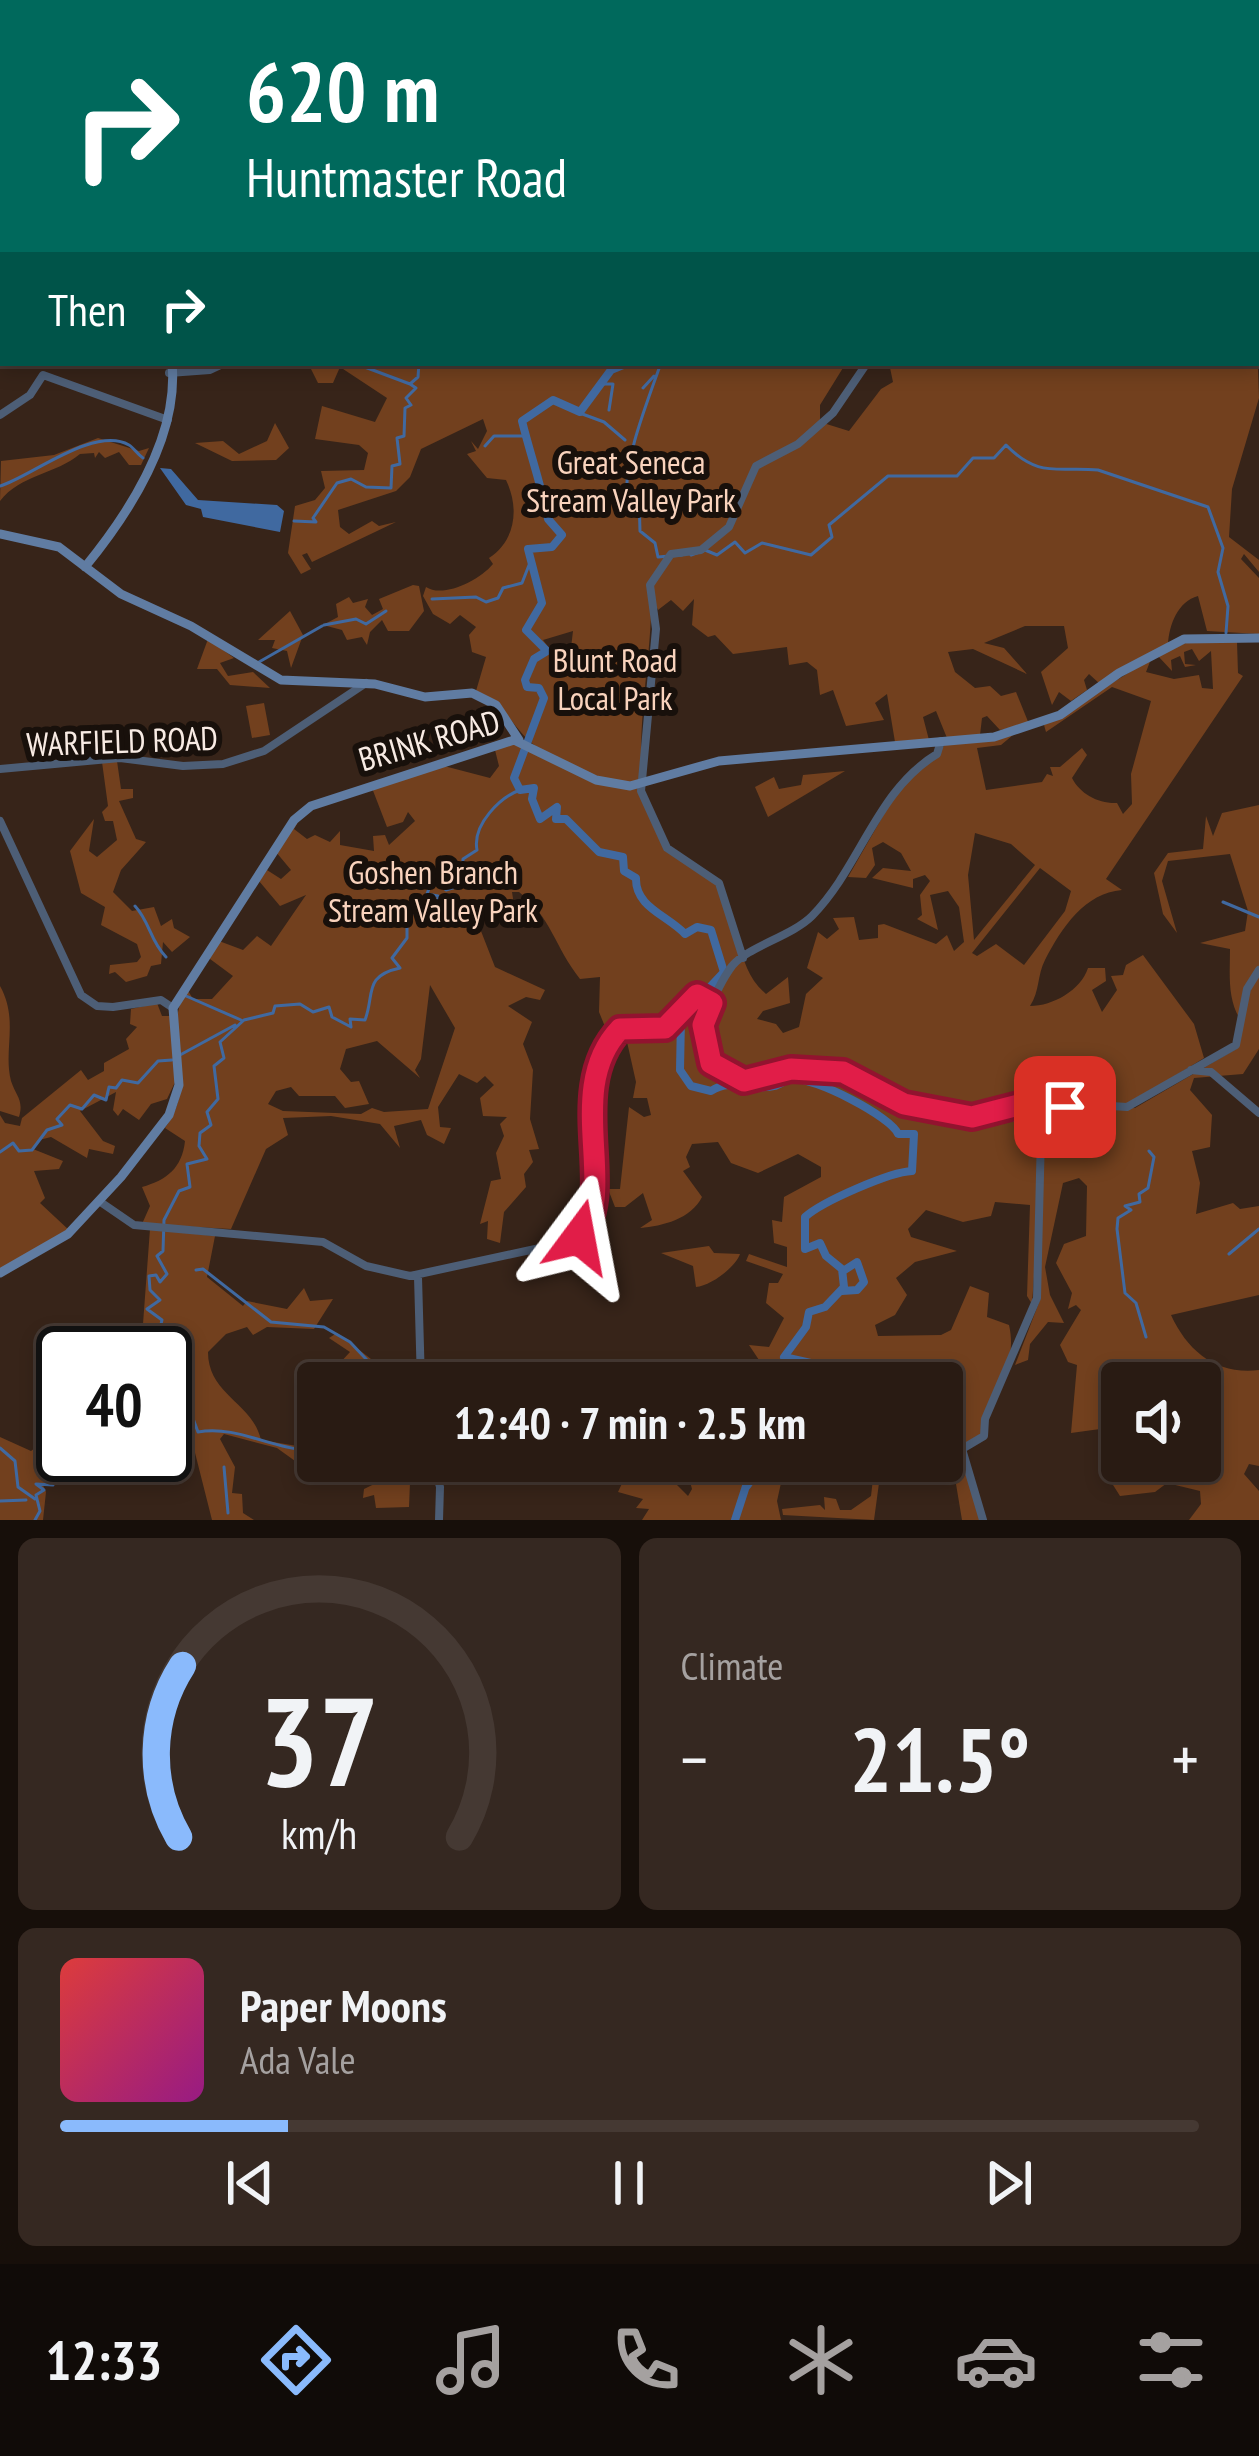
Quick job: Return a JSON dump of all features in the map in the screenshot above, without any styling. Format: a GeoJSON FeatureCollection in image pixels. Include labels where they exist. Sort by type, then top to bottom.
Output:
{"type":"FeatureCollection","features":[{"type":"Feature","properties":{"kind":"main road"},"geometry":{"type":"LineString","coordinates":[[84,566],[126,500],[166,419],[171,368]]}},
{"type":"Feature","properties":{"kind":"main road"},"geometry":{"type":"LineString","coordinates":[[0,534],[49,542],[280,680],[366,683],[425,697],[479,695],[496,705],[524,742]]}},
{"type":"Feature","properties":{"kind":"main road","name":"BRINK ROAD"},"geometry":{"type":"LineString","coordinates":[[173,1008],[299,814],[358,789],[524,742],[596,780],[641,785],[719,761],[1000,736],[1042,724],[1134,664],[1193,636],[1259,638]]}},
{"type":"Feature","properties":{"kind":"main road"},"geometry":{"type":"LineString","coordinates":[[0,1273],[61,1240],[99,1202],[169,1115],[179,1090],[173,1008]]}},
{"type":"Feature","properties":{"kind":"street"},"geometry":{"type":"LineString","coordinates":[[171,368],[209,370],[218,366]]}},
{"type":"Feature","properties":{"kind":"street"},"geometry":{"type":"LineString","coordinates":[[743,958],[719,884],[667,848],[641,785],[656,629],[650,585],[667,558],[701,550],[718,538],[736,518],[758,464],[802,441],[841,402],[865,366]]}},
{"type":"Feature","properties":{"kind":"street"},"geometry":{"type":"LineString","coordinates":[[0,415],[30,395],[43,375],[166,419]]}},
{"type":"Feature","properties":{"kind":"street","name":"WARFIELD ROAD"},"geometry":{"type":"LineString","coordinates":[[0,769],[120,758],[184,766],[223,764],[261,752],[366,683]]}},
{"type":"Feature","properties":{"kind":"street"},"geometry":{"type":"LineString","coordinates":[[941,742],[939,753],[913,769],[896,789],[853,865],[813,915],[743,958],[703,1025],[709,1059],[744,1081],[791,1069],[843,1072],[920,1108],[972,1117],[1042,1101],[1065,1107],[1127,1107],[1236,1045],[1247,989],[1259,970]]}},
{"type":"Feature","properties":{"kind":"street"},"geometry":{"type":"LineString","coordinates":[[0,820],[81,995],[97,1006],[161,1000],[173,1008]]}},
{"type":"Feature","properties":{"kind":"street"},"geometry":{"type":"LineString","coordinates":[[99,1202],[134,1225],[322,1242],[366,1266],[418,1276],[579,1237],[592,1213],[592,1084],[602,1055],[622,1027],[665,1028],[700,997],[712,1003]]}},
{"type":"Feature","properties":{"kind":"street"},"geometry":{"type":"LineString","coordinates":[[1190,1070],[1211,1072],[1259,1113]]}},
{"type":"Feature","properties":{"kind":"street"},"geometry":{"type":"LineString","coordinates":[[983,1520],[962,1449],[985,1436],[986,1419],[1037,1298],[1041,1134],[1002,1110]]}},
{"type":"Feature","properties":{"kind":"street"},"geometry":{"type":"LineString","coordinates":[[418,1276],[420,1362]]}},
{"type":"Feature","properties":{"kind":"street"},"geometry":{"type":"LineString","coordinates":[[439,1482],[439,1520]]}},
{"type":"Feature","properties":{"kind":"green space"},"geometry":{"type":"Polygon","coordinates":[[[310,366],[844,366],[820,405],[820,422],[849,431],[881,389],[893,382],[890,366],[1258,366],[1259,398],[1232,489],[1229,537],[1259,560],[1259,572],[1244,554],[1241,559],[1259,578],[1259,634],[1207,631],[1198,596],[1176,615],[1168,644],[1100,684],[1089,674],[1084,680],[1087,690],[1071,701],[1059,692],[1052,705],[1041,672],[1068,648],[1064,626],[1025,626],[984,643],[1004,648],[1027,674],[973,649],[948,652],[955,672],[975,688],[990,686],[1001,696],[1016,692],[1029,724],[1000,730],[987,716],[982,718],[980,735],[947,738],[936,711],[923,717],[929,740],[895,742],[887,694],[875,703],[884,720],[846,726],[833,690],[820,695],[817,670],[807,662],[789,665],[787,647],[733,654],[715,635],[708,637],[692,625],[694,599],[683,611],[671,600],[658,610],[651,594],[642,726],[644,792],[652,822],[671,854],[719,885],[755,983],[766,994],[788,977],[790,1003],[763,1011],[757,1019],[776,1024],[783,1033],[799,1027],[806,994],[823,978],[807,968],[818,932],[827,939],[839,929],[833,918],[854,917],[859,940],[878,938],[878,925],[884,924],[936,944],[947,935],[954,951],[964,942],[959,907],[948,891],[930,895],[938,930],[917,919],[922,915],[920,895],[930,881],[925,875],[913,879],[913,888],[872,878],[883,868],[911,871],[901,853],[883,842],[872,848],[875,865],[866,878],[848,877],[899,788],[946,744],[1013,735],[1001,745],[977,748],[986,790],[1042,782],[1047,774],[1053,776],[1050,767],[1060,767],[1082,748],[1087,755],[1072,778],[1075,784],[1091,797],[1117,803],[1123,814],[1132,804],[1131,774],[1151,701],[1112,687],[1046,732],[1044,725],[1151,659],[1146,672],[1174,679],[1199,675],[1202,688],[1213,689],[1211,651],[1199,661],[1192,649],[1184,652],[1185,664],[1196,665],[1185,667],[1180,656],[1171,660],[1172,671],[1158,656],[1194,639],[1237,642],[1238,673],[1243,676],[1106,879],[1122,890],[1097,898],[1067,924],[1045,960],[1030,1006],[1065,995],[1088,968],[1105,968],[1106,981],[1092,990],[1102,1012],[1117,990],[1111,976],[1123,975],[1126,965],[1143,955],[1194,1024],[1204,1058],[1128,1105],[1037,1099],[978,1116],[907,1104],[851,1072],[808,1069],[854,1077],[905,1106],[970,1119],[1002,1112],[1037,1128],[1042,1154],[1041,1127],[1005,1110],[1042,1102],[1060,1109],[1135,1108],[1236,1049],[1248,988],[1259,972],[1259,1049],[1243,1074],[1194,1078],[1190,1090],[1212,1115],[1210,1147],[1192,1151],[1200,1183],[1196,1214],[1233,1203],[1240,1209],[1259,1206],[1259,1295],[1171,1315],[1186,1340],[1212,1362],[1101,1362],[1101,1429],[1071,1433],[1077,1365],[1068,1362],[1060,1345],[1081,1310],[1076,1305],[1068,1309],[1072,1293],[1056,1263],[1064,1244],[1086,1236],[1087,1186],[1079,1178],[1063,1183],[1045,1267],[1050,1295],[1064,1323],[1048,1322],[1030,1344],[1028,1360],[1015,1365],[1040,1300],[1042,1168],[1032,1304],[1027,1296],[1030,1205],[995,1202],[991,1216],[963,1222],[926,1210],[908,1229],[911,1237],[957,1251],[915,1262],[896,1278],[907,1295],[895,1315],[875,1325],[878,1336],[941,1335],[951,1330],[970,1286],[989,1293],[987,1317],[1009,1325],[1011,1341],[1007,1369],[981,1437],[963,1447],[963,1362],[758,1362],[749,1345],[769,1347],[784,1318],[766,1303],[769,1283],[778,1283],[783,1274],[746,1261],[749,1254],[787,1267],[787,1247],[774,1243],[772,1220],[782,1222],[784,1197],[821,1177],[821,1167],[798,1154],[758,1173],[731,1163],[718,1142],[692,1144],[686,1157],[690,1167],[683,1171],[702,1197],[691,1211],[667,1223],[640,1228],[652,1220],[643,1193],[625,1207],[615,1207],[608,1189],[620,1189],[629,1107],[644,1117],[651,1115],[647,1098],[633,1098],[636,1082],[623,1024],[602,1050],[601,1039],[608,1034],[599,1012],[600,977],[580,979],[539,912],[519,892],[512,892],[514,905],[499,904],[479,926],[495,967],[545,990],[540,1000],[526,997],[508,1006],[532,1022],[523,1044],[533,1070],[530,1119],[539,1149],[529,1150],[533,1162],[524,1174],[526,1187],[504,1212],[500,1243],[487,1239],[488,1221],[480,1224],[491,1181],[501,1179],[496,1153],[504,1136],[500,1124],[507,1117],[483,1116],[480,1098],[494,1085],[485,1076],[477,1083],[459,1074],[438,1107],[440,1127],[451,1128],[444,1144],[427,1135],[421,1120],[394,1126],[400,1148],[380,1124],[331,1116],[283,1118],[288,1135],[266,1149],[231,1229],[142,1224],[150,1206],[142,1187],[172,1172],[185,1141],[165,1128],[180,1092],[179,1007],[187,989],[193,999],[212,999],[233,976],[206,956],[219,941],[243,950],[257,936],[271,946],[306,895],[280,906],[259,881],[267,870],[281,879],[291,870],[276,852],[300,819],[294,829],[307,839],[315,835],[330,842],[340,831],[340,845],[374,851],[373,836],[385,835],[389,845],[415,821],[408,812],[403,822],[387,827],[372,788],[444,766],[490,778],[499,766],[495,750],[513,741],[543,751],[495,703],[476,691],[486,657],[472,652],[469,635],[476,627],[460,615],[450,624],[433,614],[423,596],[426,587],[441,591],[478,577],[493,564],[489,558],[509,533],[514,513],[506,480],[487,478],[467,454],[476,451],[471,441],[478,449],[487,431],[483,419],[421,449],[410,477],[396,491],[338,510],[340,527],[349,534],[372,521],[379,526],[396,522],[312,562],[307,553],[302,555],[311,569],[301,574],[288,553],[295,506],[315,500],[325,488],[321,471],[364,470],[368,453],[359,445],[315,439],[322,406],[375,422],[387,398],[340,367],[333,383],[318,383],[310,366]],[[573,631],[543,640],[568,673],[573,631]],[[975,833],[968,875],[974,940],[1035,865],[1011,844],[975,833]],[[1040,868],[972,953],[977,956],[996,944],[1024,965],[1065,911],[1071,891],[1040,868]],[[430,985],[421,1059],[415,1070],[420,1078],[377,1041],[346,1049],[340,1069],[351,1082],[359,1081],[369,1104],[345,1108],[335,1096],[299,1096],[291,1087],[276,1091],[268,1104],[283,1111],[361,1114],[372,1108],[384,1112],[428,1109],[455,1028],[430,985]]]}},
{"type":"Feature","properties":{"kind":"green space"},"geometry":{"type":"Polygon","coordinates":[[[275,423],[289,448],[276,460],[232,461],[195,443],[223,441],[239,454],[267,441],[275,423]]]}},
{"type":"Feature","properties":{"kind":"green space"},"geometry":{"type":"Polygon","coordinates":[[[98,438],[139,451],[149,448],[141,465],[129,465],[119,452],[105,458],[99,452],[95,458],[94,453],[80,454],[18,485],[0,501],[1,461],[54,455],[98,438]]]}},
{"type":"Feature","properties":{"kind":"green space"},"geometry":{"type":"Polygon","coordinates":[[[419,586],[424,611],[409,631],[388,631],[382,620],[370,632],[367,645],[362,637],[347,640],[342,630],[323,625],[338,617],[336,604],[349,597],[353,603],[368,599],[365,607],[372,615],[383,609],[379,599],[419,586]]]}},
{"type":"Feature","properties":{"kind":"green space"},"geometry":{"type":"Polygon","coordinates":[[[290,611],[303,635],[291,668],[287,651],[272,648],[275,640],[258,640],[290,611]]]}},
{"type":"Feature","properties":{"kind":"green space"},"geometry":{"type":"Polygon","coordinates":[[[208,639],[234,658],[220,663],[228,676],[253,672],[270,688],[230,685],[217,669],[197,669],[208,639]]]}},
{"type":"Feature","properties":{"kind":"green space"},"geometry":{"type":"Polygon","coordinates":[[[264,703],[270,735],[252,738],[246,706],[264,703]]]}},
{"type":"Feature","properties":{"kind":"green space"},"geometry":{"type":"Polygon","coordinates":[[[117,761],[121,789],[133,789],[133,798],[119,801],[136,839],[146,842],[121,870],[113,892],[132,911],[154,907],[161,926],[172,919],[174,928],[190,937],[172,952],[163,942],[161,964],[151,966],[147,976],[126,982],[115,972],[109,974],[110,965],[137,962],[141,957],[137,944],[101,925],[105,907],[81,893],[70,851],[94,819],[89,851],[97,857],[117,840],[113,821],[105,821],[102,812],[108,806],[102,762],[117,761]]]}},
{"type":"Feature","properties":{"kind":"green space"},"geometry":{"type":"Polygon","coordinates":[[[845,771],[768,817],[755,787],[774,777],[779,789],[801,785],[803,775],[845,771]]]}},
{"type":"Feature","properties":{"kind":"green space"},"geometry":{"type":"Polygon","coordinates":[[[1259,805],[1259,967],[1240,1019],[1231,994],[1230,949],[1200,943],[1245,931],[1248,911],[1230,854],[1168,861],[1162,881],[1177,933],[1163,914],[1154,873],[1168,853],[1203,849],[1206,816],[1213,836],[1222,813],[1259,805]]]}},
{"type":"Feature","properties":{"kind":"green space"},"geometry":{"type":"Polygon","coordinates":[[[0,986],[9,1011],[9,1069],[20,1102],[19,1117],[0,1111],[0,986]]]}},
{"type":"Feature","properties":{"kind":"green space"},"geometry":{"type":"Polygon","coordinates":[[[157,1003],[162,1016],[171,1016],[177,1078],[167,1099],[151,1104],[139,1120],[123,1109],[118,1116],[113,1110],[116,1092],[80,1111],[103,1141],[115,1146],[113,1154],[89,1149],[87,1158],[51,1137],[39,1140],[33,1149],[63,1161],[59,1169],[34,1171],[45,1198],[40,1203],[70,1231],[0,1273],[0,1115],[5,1123],[20,1126],[22,1118],[81,1070],[88,1080],[104,1071],[104,1063],[129,1049],[126,1039],[137,1027],[130,1024],[131,1009],[157,1003]]]}},
{"type":"Feature","properties":{"kind":"green space"},"geometry":{"type":"Polygon","coordinates":[[[150,1229],[215,1236],[207,1277],[243,1306],[247,1301],[287,1309],[304,1288],[310,1301],[333,1299],[314,1329],[267,1327],[253,1335],[247,1327],[226,1334],[208,1352],[215,1379],[249,1417],[261,1440],[297,1446],[297,1462],[277,1448],[224,1434],[220,1439],[235,1467],[232,1493],[242,1494],[243,1513],[254,1520],[212,1520],[192,1441],[192,1326],[143,1324],[150,1229]]]}},
{"type":"Feature","properties":{"kind":"green space"},"geometry":{"type":"Polygon","coordinates":[[[709,1246],[714,1253],[740,1254],[721,1275],[696,1287],[693,1266],[661,1253],[709,1246]]]}},
{"type":"Feature","properties":{"kind":"green space"},"geometry":{"type":"Polygon","coordinates":[[[337,1333],[372,1362],[341,1362],[350,1352],[329,1338],[337,1333]]]}},
{"type":"Feature","properties":{"kind":"green space"},"geometry":{"type":"Polygon","coordinates":[[[1221,1366],[1259,1370],[1259,1466],[1249,1464],[1244,1474],[1259,1491],[1259,1520],[1189,1520],[1201,1504],[1200,1491],[1167,1483],[1155,1492],[1120,1496],[1111,1482],[1221,1482],[1221,1366]]]}},
{"type":"Feature","properties":{"kind":"green space"},"geometry":{"type":"Polygon","coordinates":[[[0,1437],[31,1451],[36,1447],[36,1482],[52,1482],[52,1486],[42,1483],[46,1492],[43,1520],[0,1520],[0,1437]]]}},
{"type":"Feature","properties":{"kind":"green space"},"geometry":{"type":"Polygon","coordinates":[[[963,1459],[982,1520],[962,1520],[956,1482],[963,1482],[963,1459]]]}},
{"type":"Feature","properties":{"kind":"green space"},"geometry":{"type":"Polygon","coordinates":[[[378,1482],[409,1482],[409,1507],[376,1508],[374,1495],[363,1498],[364,1489],[378,1482]]]}},
{"type":"Feature","properties":{"kind":"green space"},"geometry":{"type":"Polygon","coordinates":[[[623,1482],[674,1482],[688,1496],[690,1482],[781,1482],[777,1501],[781,1520],[642,1520],[649,1509],[636,1508],[643,1499],[618,1492],[623,1482]]]}},
{"type":"Feature","properties":{"kind":"green space"},"geometry":{"type":"Polygon","coordinates":[[[873,1482],[879,1482],[874,1520],[783,1515],[782,1509],[820,1505],[825,1510],[824,1497],[836,1499],[840,1510],[851,1510],[871,1496],[873,1482]]]}},
{"type":"Feature","properties":{"kind":"water"},"geometry":{"type":"Polygon","coordinates":[[[160,468],[171,469],[198,500],[277,505],[284,511],[280,532],[203,517],[201,509],[186,505],[160,468]]]}},
{"type":"Feature","properties":{"kind":"waterway"},"geometry":{"type":"LineString","coordinates":[[890,0],[895,0]]}},
{"type":"Feature","properties":{"kind":"waterway"},"geometry":{"type":"LineString","coordinates":[[362,366],[410,384]]}},
{"type":"Feature","properties":{"kind":"waterway"},"geometry":{"type":"LineString","coordinates":[[294,521],[316,522],[313,518],[337,483],[351,479],[366,487],[391,488],[392,466],[400,464],[397,438],[404,436],[405,408],[411,405],[406,398],[416,388],[410,384],[418,377],[419,366]]}},
{"type":"Feature","properties":{"kind":"waterway"},"geometry":{"type":"LineString","coordinates":[[621,366],[611,370],[580,412],[553,400],[522,421],[548,519],[562,535],[552,547],[528,549],[542,603],[526,630],[547,651],[534,659],[525,680],[527,687],[539,688],[544,698],[514,778],[520,790],[534,788],[532,799],[540,819],[557,807],[556,819],[566,819],[599,852],[623,857],[624,871],[636,878],[641,896],[653,910],[685,934],[697,927],[711,930],[724,972],[681,1018],[680,1070],[691,1086],[711,1091],[726,1085],[767,1087],[803,1080],[868,1109],[898,1134],[914,1134],[912,1171],[857,1188],[805,1217],[805,1249],[820,1243],[826,1256],[842,1269],[844,1287],[825,1307],[809,1312],[806,1327],[784,1357],[806,1362]]}},
{"type":"Feature","properties":{"kind":"waterway"},"geometry":{"type":"LineString","coordinates":[[660,366],[632,450],[627,495],[639,497],[640,531],[655,543],[658,557],[682,555]]}},
{"type":"Feature","properties":{"kind":"waterway"},"geometry":{"type":"LineString","coordinates":[[643,388],[654,376]]}},
{"type":"Feature","properties":{"kind":"waterway"},"geometry":{"type":"LineString","coordinates":[[600,384],[613,384],[609,410]]}},
{"type":"Feature","properties":{"kind":"waterway"},"geometry":{"type":"LineString","coordinates":[[577,412],[604,422],[625,440]]}},
{"type":"Feature","properties":{"kind":"waterway"},"geometry":{"type":"LineString","coordinates":[[485,446],[494,436],[528,436]]}},
{"type":"Feature","properties":{"kind":"waterway"},"geometry":{"type":"LineString","coordinates":[[0,486],[98,442],[129,445],[143,458]]}},
{"type":"Feature","properties":{"kind":"waterway"},"geometry":{"type":"LineString","coordinates":[[691,555],[705,550],[717,555],[735,542],[745,553],[762,543],[811,555],[832,537],[829,525],[888,476],[957,476],[973,458],[994,458],[1006,445],[1039,467],[1098,470],[1208,507],[1223,548],[1218,572],[1228,606],[1226,633]]}},
{"type":"Feature","properties":{"kind":"waterway"},"geometry":{"type":"LineString","coordinates":[[432,599],[476,597],[486,602],[498,598],[503,588],[522,583],[531,560]]}},
{"type":"Feature","properties":{"kind":"waterway"},"geometry":{"type":"LineString","coordinates":[[324,625],[356,619],[366,624],[386,611]]}},
{"type":"Feature","properties":{"kind":"waterway"},"geometry":{"type":"LineString","coordinates":[[259,662],[322,626]]}},
{"type":"Feature","properties":{"kind":"waterway"},"geometry":{"type":"LineString","coordinates":[[160,1326],[162,1320],[147,1309],[160,1300],[150,1290],[149,1276],[156,1275],[160,1282],[167,1274],[157,1256],[163,1251],[164,1220],[179,1191],[190,1187],[187,1164],[207,1159],[199,1146],[200,1133],[211,1125],[207,1112],[218,1099],[214,1066],[224,1058],[220,1042],[244,1020],[273,1013],[275,1006],[300,1004],[313,1012],[329,1007],[332,1017],[351,1027],[350,1019],[365,1020],[375,981],[400,968],[392,958],[407,938],[407,915],[438,904],[438,896],[427,894],[430,886],[439,883],[446,890],[462,885],[463,859],[477,850],[483,821],[520,790]]}},
{"type":"Feature","properties":{"kind":"waterway"},"geometry":{"type":"LineString","coordinates":[[1223,902],[1259,917]]}},
{"type":"Feature","properties":{"kind":"waterway"},"geometry":{"type":"LineString","coordinates":[[135,906],[166,957]]}},
{"type":"Feature","properties":{"kind":"waterway"},"geometry":{"type":"LineString","coordinates":[[186,996],[241,1020]]}},
{"type":"Feature","properties":{"kind":"waterway"},"geometry":{"type":"LineString","coordinates":[[180,1055],[235,1025]]}},
{"type":"Feature","properties":{"kind":"waterway"},"geometry":{"type":"LineString","coordinates":[[0,1152],[13,1143],[19,1151],[32,1150],[47,1130],[62,1125],[57,1119],[70,1105],[82,1109],[94,1095],[106,1100],[109,1087],[116,1088],[122,1080],[138,1083],[158,1061],[172,1060]]}},
{"type":"Feature","properties":{"kind":"waterway"},"geometry":{"type":"LineString","coordinates":[[1146,1337],[1136,1303],[1125,1293],[1117,1229],[1118,1218],[1131,1210],[1125,1206],[1140,1202],[1139,1194],[1148,1188],[1154,1157],[1149,1151]]}},
{"type":"Feature","properties":{"kind":"waterway"},"geometry":{"type":"LineString","coordinates":[[1229,1254],[1259,1229]]}},
{"type":"Feature","properties":{"kind":"waterway"},"geometry":{"type":"LineString","coordinates":[[842,1291],[857,1290],[864,1282],[857,1262],[843,1271]]}},
{"type":"Feature","properties":{"kind":"waterway"},"geometry":{"type":"LineString","coordinates":[[196,1270],[203,1269],[271,1322],[324,1327],[350,1342],[369,1362]]}},
{"type":"Feature","properties":{"kind":"waterway"},"geometry":{"type":"LineString","coordinates":[[192,1416],[198,1432],[239,1434],[297,1448]]}},
{"type":"Feature","properties":{"kind":"waterway"},"geometry":{"type":"LineString","coordinates":[[0,1448],[15,1461],[18,1487],[35,1499]]}},
{"type":"Feature","properties":{"kind":"waterway"},"geometry":{"type":"LineString","coordinates":[[224,1467],[228,1513]]}},
{"type":"Feature","properties":{"kind":"waterway"},"geometry":{"type":"LineString","coordinates":[[35,1520],[40,1511],[36,1495],[44,1490],[36,1484],[53,1482]]}},
{"type":"Feature","properties":{"kind":"waterway"},"geometry":{"type":"LineString","coordinates":[[735,1520],[747,1482]]}},
{"type":"Feature","properties":{"kind":"waterway"},"geometry":{"type":"LineString","coordinates":[[747,1486],[750,1482]]}},
{"type":"Feature","properties":{"kind":"waterway"},"geometry":{"type":"LineString","coordinates":[[0,1501],[26,1500]]}},
{"type":"Feature","properties":{"kind":"route"},"geometry":{"type":"LineString","coordinates":[[579,1237],[592,1213],[592,1084],[602,1055],[620,1029],[665,1028],[697,995],[712,1003],[703,1025],[711,1063],[744,1081],[791,1069],[850,1073],[904,1104],[972,1117],[1034,1101],[1065,1107]]}},
{"type":"Feature","properties":{"kind":"park label","name":"Great Seneca Stream Valley Park"},"geometry":{"type":"Point","coordinates":[631,481]}},
{"type":"Feature","properties":{"kind":"park label","name":"Blunt Road Local Park"},"geometry":{"type":"Point","coordinates":[615,679]}},
{"type":"Feature","properties":{"kind":"park label","name":"Goshen Branch Stream Valley Park"},"geometry":{"type":"Point","coordinates":[433,891]}}]}
